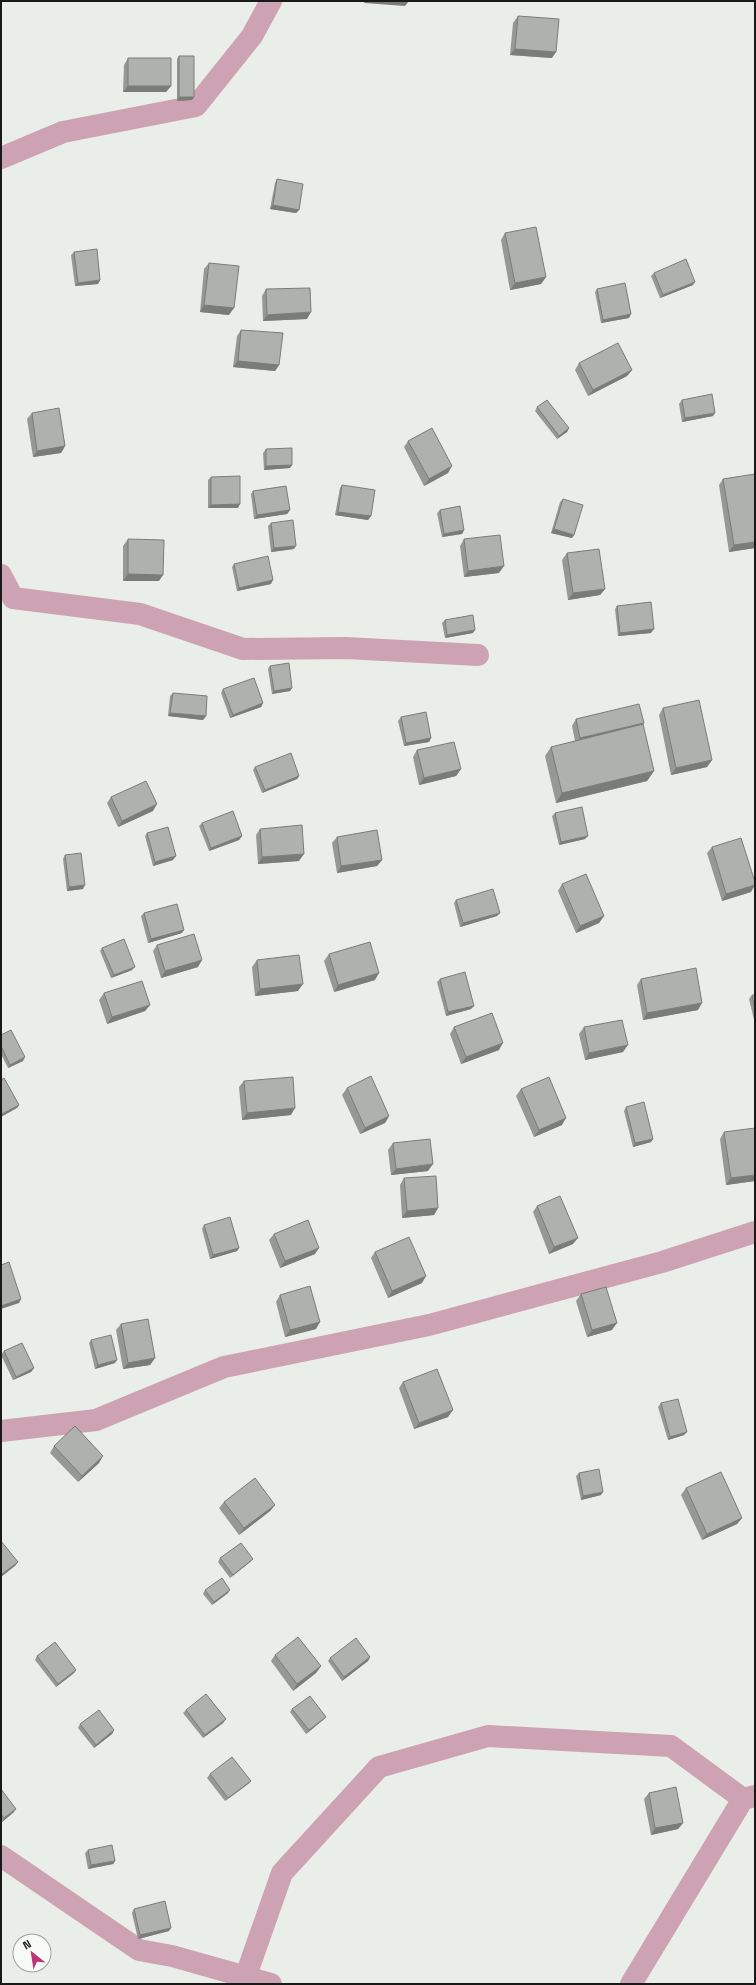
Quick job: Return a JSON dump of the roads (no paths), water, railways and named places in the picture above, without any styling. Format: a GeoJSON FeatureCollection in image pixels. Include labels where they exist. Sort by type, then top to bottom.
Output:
{"type":"FeatureCollection","features":[{"type":"Feature","properties":{"kind":"street"},"geometry":{"type":"LineString","coordinates":[[1,158],[64,132],[196,106],[252,36],[271,1]]}},
{"type":"Feature","properties":{"kind":"street"},"geometry":{"type":"LineString","coordinates":[[1,575],[13,598],[140,614],[244,648],[346,648],[478,655]]}},
{"type":"Feature","properties":{"kind":"street"},"geometry":{"type":"LineString","coordinates":[[1,1431],[96,1420],[224,1367],[429,1325],[662,1262],[755,1232]]}},
{"type":"Feature","properties":{"kind":"street"},"geometry":{"type":"LineString","coordinates":[[244,1980],[282,1873],[379,1767],[488,1736],[671,1746],[749,1798],[631,1984]]}},
{"type":"Feature","properties":{"kind":"street"},"geometry":{"type":"LineString","coordinates":[[1,1856],[139,1950],[172,1956],[244,1980],[271,1984]]}}]}
